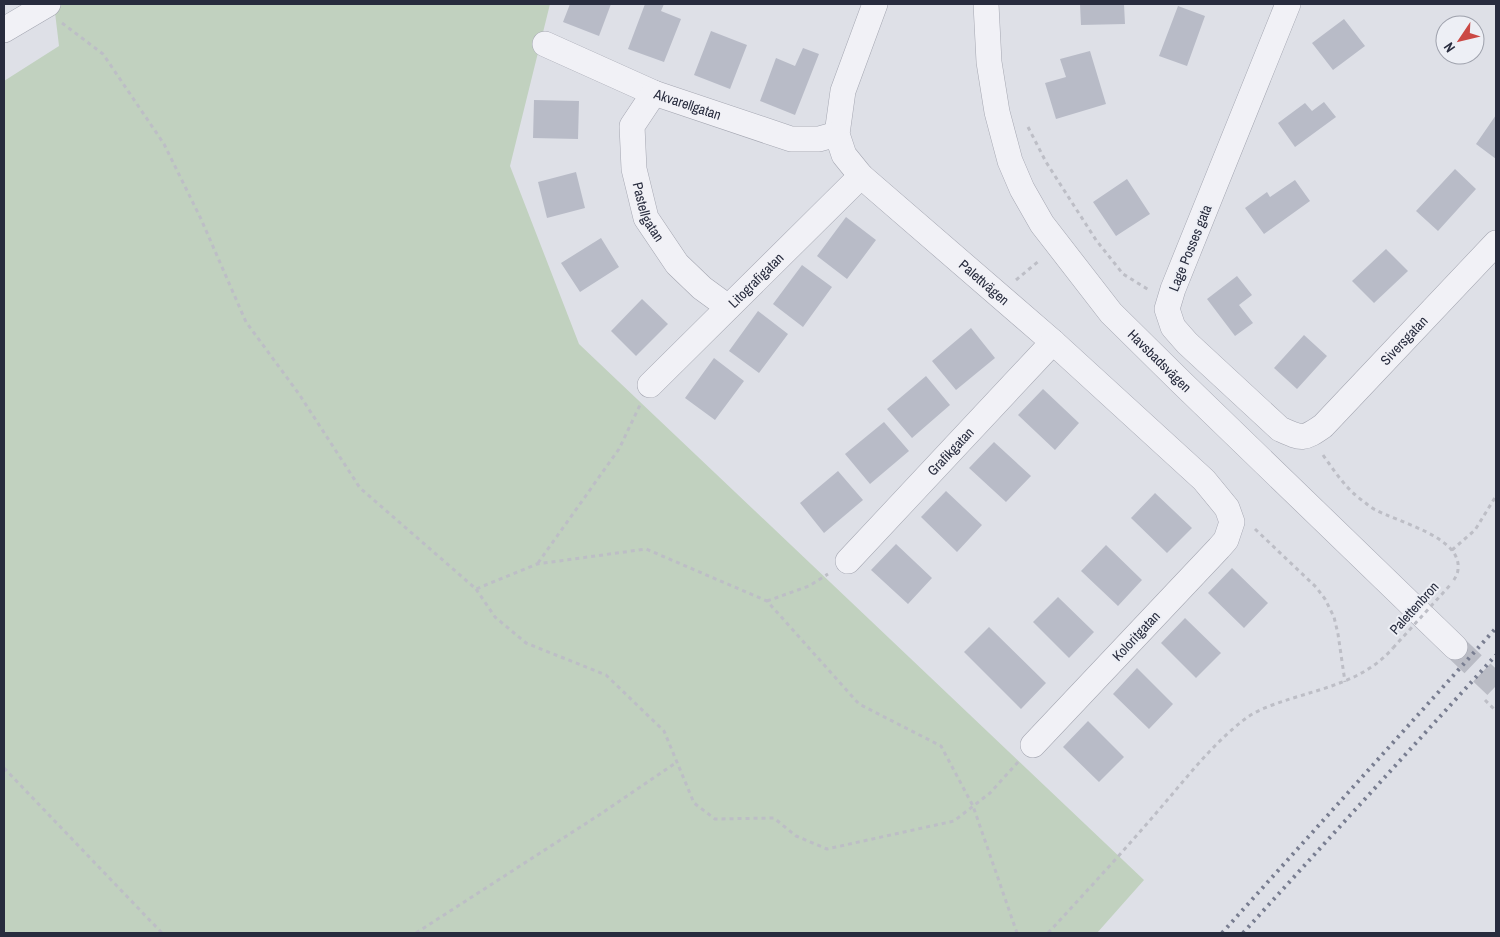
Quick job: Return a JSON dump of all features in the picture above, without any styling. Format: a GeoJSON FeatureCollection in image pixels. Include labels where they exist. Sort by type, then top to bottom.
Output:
{"type":"FeatureCollection","features":[{"type":"Feature","properties":{"kind":"street","name":"Palettvägen"},"geometry":{"type":"LineString","coordinates":[[875,4],[843,91],[837,134],[844,155],[861,176],[999,294],[1204,480],[1229,515]]}},
{"type":"Feature","properties":{"kind":"street","name":"Havsbadsvägen"},"geometry":{"type":"LineString","coordinates":[[986,4],[990,70],[997,112],[1010,161],[1022,189],[1061,250],[1111,313],[1455,647]]}},
{"type":"Feature","properties":{"kind":"street","name":"Lage Posses gata"},"geometry":{"type":"LineString","coordinates":[[1288,4],[1166,309],[1173,327],[1187,343],[1280,429],[1296,436],[1309,436]]}},
{"type":"Feature","properties":{"kind":"street"},"geometry":{"type":"LineString","coordinates":[[4,30],[45,6]]}},
{"type":"Feature","properties":{"kind":"street","name":"Akvarellgatan"},"geometry":{"type":"LineString","coordinates":[[545,44],[654,93],[791,139],[819,139],[837,134]]}},
{"type":"Feature","properties":{"kind":"street","name":"Pastellgatan"},"geometry":{"type":"LineString","coordinates":[[654,93],[632,126],[634,169],[646,218],[677,264],[702,288],[728,307]]}},
{"type":"Feature","properties":{"kind":"street","name":"Litografigatan"},"geometry":{"type":"LineString","coordinates":[[650,385],[861,176]]}},
{"type":"Feature","properties":{"kind":"street","name":"Siversgatan"},"geometry":{"type":"LineString","coordinates":[[1309,436],[1323,426],[1496,243]]}},
{"type":"Feature","properties":{"kind":"street","name":"Grafikgatan"},"geometry":{"type":"LineString","coordinates":[[848,561],[1053,342]]}},
{"type":"Feature","properties":{"kind":"street","name":"Koloritgatan"},"geometry":{"type":"LineString","coordinates":[[1033,745],[1226,540],[1229,515]]}},
{"type":"Feature","properties":{"kind":"path"},"geometry":{"type":"LineString","coordinates":[[45,6],[103,54],[164,144],[201,219],[246,322],[298,394],[360,488],[476,589],[495,617],[526,644],[606,675],[664,731],[694,802],[715,819],[774,818],[796,836],[827,849],[954,821],[990,793],[1033,745]]}},
{"type":"Feature","properties":{"kind":"path"},"geometry":{"type":"LineString","coordinates":[[1026,124],[1046,162],[1096,240],[1123,274],[1150,291],[1166,309]]}},
{"type":"Feature","properties":{"kind":"path"},"geometry":{"type":"LineString","coordinates":[[999,294],[1042,258]]}},
{"type":"Feature","properties":{"kind":"path"},"geometry":{"type":"LineString","coordinates":[[537,564],[618,449],[650,385]]}},
{"type":"Feature","properties":{"kind":"path"},"geometry":{"type":"LineString","coordinates":[[1309,436],[1348,489],[1361,500],[1376,510],[1433,536],[1452,550],[1475,530],[1496,496]]}},
{"type":"Feature","properties":{"kind":"path"},"geometry":{"type":"LineString","coordinates":[[1229,515],[1258,531],[1316,587],[1325,599],[1334,617],[1346,682]]}},
{"type":"Feature","properties":{"kind":"path"},"geometry":{"type":"LineString","coordinates":[[476,589],[537,564],[646,549],[767,601],[859,704],[941,746],[972,806],[1017,933]]}},
{"type":"Feature","properties":{"kind":"path","name":"Palettenbron"},"geometry":{"type":"LineString","coordinates":[[1048,933],[1157,813],[1198,764],[1225,736],[1247,718],[1270,706],[1346,682],[1375,666],[1452,583],[1459,568],[1458,560],[1452,550]]}},
{"type":"Feature","properties":{"kind":"path"},"geometry":{"type":"LineString","coordinates":[[767,601],[809,586],[848,561]]}},
{"type":"Feature","properties":{"kind":"path"},"geometry":{"type":"LineString","coordinates":[[1485,700],[1496,711]]}},
{"type":"Feature","properties":{"kind":"path"},"geometry":{"type":"LineString","coordinates":[[416,933],[599,815],[677,762]]}},
{"type":"Feature","properties":{"kind":"path"},"geometry":{"type":"LineString","coordinates":[[4,768],[162,933]]}},
{"type":"Feature","properties":{"kind":"green space"},"geometry":{"type":"Polygon","coordinates":[[[54,4],[550,4],[510,166],[579,344],[1144,880],[1097,933],[4,933],[4,81],[59,46],[54,4]]]}},
{"type":"Feature","properties":{"kind":"building"},"geometry":{"type":"Polygon","coordinates":[[[570,4],[611,4],[599,36],[563,22],[570,4]]]}},
{"type":"Feature","properties":{"kind":"building"},"geometry":{"type":"Polygon","coordinates":[[[645,4],[664,4],[661,11],[681,19],[664,62],[628,49],[645,4]]]}},
{"type":"Feature","properties":{"kind":"building"},"geometry":{"type":"Polygon","coordinates":[[[1080,4],[1124,4],[1125,24],[1081,25],[1080,4]]]}},
{"type":"Feature","properties":{"kind":"building"},"geometry":{"type":"Polygon","coordinates":[[[1178,6],[1205,16],[1187,66],[1159,56],[1178,6]]]}},
{"type":"Feature","properties":{"kind":"building"},"geometry":{"type":"Polygon","coordinates":[[[1344,19],[1365,46],[1333,70],[1312,43],[1344,19]]]}},
{"type":"Feature","properties":{"kind":"building"},"geometry":{"type":"Polygon","coordinates":[[[711,31],[747,45],[730,89],[694,75],[711,31]]]}},
{"type":"Feature","properties":{"kind":"building"},"geometry":{"type":"Polygon","coordinates":[[[803,48],[819,54],[795,115],[760,101],[776,58],[795,66],[803,48]]]}},
{"type":"Feature","properties":{"kind":"building"},"geometry":{"type":"Polygon","coordinates":[[[1090,51],[1106,104],[1056,119],[1045,83],[1066,77],[1060,59],[1090,51]]]}},
{"type":"Feature","properties":{"kind":"building"},"geometry":{"type":"Polygon","coordinates":[[[534,100],[579,101],[578,139],[533,138],[534,100]]]}},
{"type":"Feature","properties":{"kind":"building"},"geometry":{"type":"Polygon","coordinates":[[[1324,102],[1336,117],[1295,147],[1278,123],[1305,103],[1312,111],[1324,102]]]}},
{"type":"Feature","properties":{"kind":"building"},"geometry":{"type":"Polygon","coordinates":[[[1496,115],[1496,159],[1476,144],[1496,115]]]}},
{"type":"Feature","properties":{"kind":"building"},"geometry":{"type":"Polygon","coordinates":[[[1455,169],[1476,189],[1438,231],[1416,211],[1455,169]]]}},
{"type":"Feature","properties":{"kind":"building"},"geometry":{"type":"Polygon","coordinates":[[[576,172],[585,208],[547,218],[538,182],[576,172]]]}},
{"type":"Feature","properties":{"kind":"building"},"geometry":{"type":"Polygon","coordinates":[[[1127,179],[1150,214],[1116,236],[1093,202],[1127,179]]]}},
{"type":"Feature","properties":{"kind":"building"},"geometry":{"type":"Polygon","coordinates":[[[1295,180],[1310,201],[1264,234],[1245,208],[1267,192],[1270,197],[1295,180]]]}},
{"type":"Feature","properties":{"kind":"building"},"geometry":{"type":"Polygon","coordinates":[[[846,217],[876,240],[847,279],[817,256],[846,217]]]}},
{"type":"Feature","properties":{"kind":"building"},"geometry":{"type":"Polygon","coordinates":[[[601,238],[619,267],[580,292],[561,263],[601,238]]]}},
{"type":"Feature","properties":{"kind":"building"},"geometry":{"type":"Polygon","coordinates":[[[1386,249],[1408,271],[1374,303],[1352,281],[1386,249]]]}},
{"type":"Feature","properties":{"kind":"building"},"geometry":{"type":"Polygon","coordinates":[[[802,265],[832,287],[803,327],[773,304],[802,265]]]}},
{"type":"Feature","properties":{"kind":"building"},"geometry":{"type":"Polygon","coordinates":[[[1237,276],[1252,295],[1239,305],[1253,323],[1235,336],[1207,299],[1237,276]]]}},
{"type":"Feature","properties":{"kind":"building"},"geometry":{"type":"Polygon","coordinates":[[[642,299],[668,324],[636,356],[611,331],[642,299]]]}},
{"type":"Feature","properties":{"kind":"building"},"geometry":{"type":"Polygon","coordinates":[[[758,311],[788,334],[759,373],[729,351],[758,311]]]}},
{"type":"Feature","properties":{"kind":"building"},"geometry":{"type":"Polygon","coordinates":[[[971,328],[995,358],[956,390],[932,361],[971,328]]]}},
{"type":"Feature","properties":{"kind":"building"},"geometry":{"type":"Polygon","coordinates":[[[1304,335],[1327,356],[1297,389],[1274,368],[1304,335]]]}},
{"type":"Feature","properties":{"kind":"building"},"geometry":{"type":"Polygon","coordinates":[[[714,358],[744,381],[715,420],[685,398],[714,358]]]}},
{"type":"Feature","properties":{"kind":"building"},"geometry":{"type":"Polygon","coordinates":[[[926,376],[950,405],[912,438],[887,409],[926,376]]]}},
{"type":"Feature","properties":{"kind":"building"},"geometry":{"type":"Polygon","coordinates":[[[1043,389],[1079,423],[1055,450],[1018,415],[1043,389]]]}},
{"type":"Feature","properties":{"kind":"building"},"geometry":{"type":"Polygon","coordinates":[[[884,422],[909,451],[870,484],[845,454],[884,422]]]}},
{"type":"Feature","properties":{"kind":"building"},"geometry":{"type":"Polygon","coordinates":[[[994,442],[1031,476],[1006,502],[969,468],[994,442]]]}},
{"type":"Feature","properties":{"kind":"building"},"geometry":{"type":"Polygon","coordinates":[[[838,471],[863,500],[824,533],[800,503],[838,471]]]}},
{"type":"Feature","properties":{"kind":"building"},"geometry":{"type":"Polygon","coordinates":[[[946,491],[982,525],[957,552],[921,517],[946,491]]]}},
{"type":"Feature","properties":{"kind":"building"},"geometry":{"type":"Polygon","coordinates":[[[1155,493],[1192,528],[1167,553],[1131,518],[1155,493]]]}},
{"type":"Feature","properties":{"kind":"building"},"geometry":{"type":"Polygon","coordinates":[[[896,544],[932,578],[908,604],[871,570],[896,544]]]}},
{"type":"Feature","properties":{"kind":"building"},"geometry":{"type":"Polygon","coordinates":[[[1106,545],[1142,580],[1118,606],[1081,571],[1106,545]]]}},
{"type":"Feature","properties":{"kind":"building"},"geometry":{"type":"Polygon","coordinates":[[[1232,568],[1268,603],[1244,628],[1208,593],[1232,568]]]}},
{"type":"Feature","properties":{"kind":"building"},"geometry":{"type":"Polygon","coordinates":[[[1058,597],[1094,632],[1069,658],[1033,622],[1058,597]]]}},
{"type":"Feature","properties":{"kind":"building"},"geometry":{"type":"Polygon","coordinates":[[[1185,618],[1221,653],[1196,678],[1161,643],[1185,618]]]}},
{"type":"Feature","properties":{"kind":"building"},"geometry":{"type":"Polygon","coordinates":[[[989,627],[1046,683],[1021,709],[964,652],[989,627]]]}},
{"type":"Feature","properties":{"kind":"building"},"geometry":{"type":"Polygon","coordinates":[[[1137,668],[1173,704],[1149,729],[1113,694],[1137,668]]]}},
{"type":"Feature","properties":{"kind":"building"},"geometry":{"type":"Polygon","coordinates":[[[1088,721],[1124,757],[1099,782],[1063,747],[1088,721]]]}},
{"type":"Feature","properties":{"kind":"tunnel"},"geometry":{"type":"LineString","coordinates":[[1455,647],[1496,686]]}},
{"type":"Feature","properties":{"kind":"railway"},"geometry":{"type":"LineString","coordinates":[[1222,933],[1496,628]]}},
{"type":"Feature","properties":{"kind":"railway"},"geometry":{"type":"LineString","coordinates":[[1243,933],[1496,655]]}}]}
